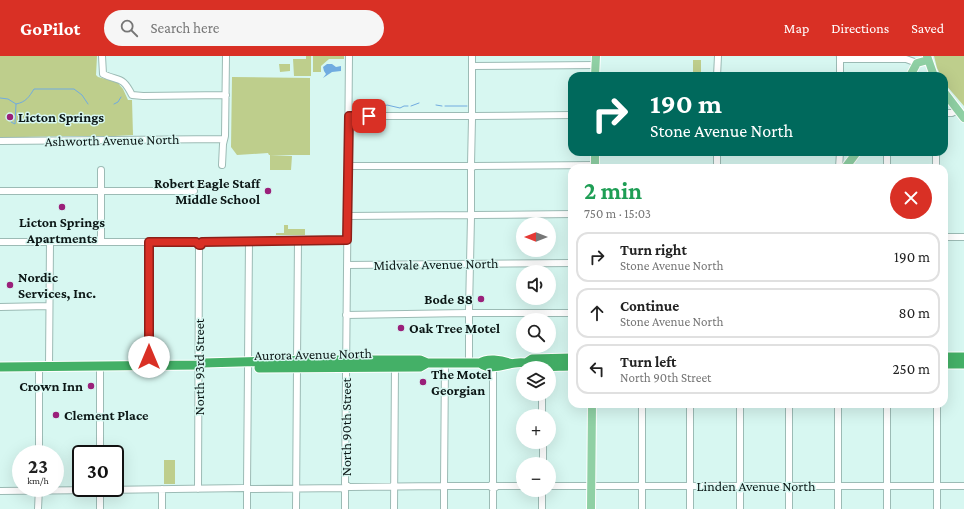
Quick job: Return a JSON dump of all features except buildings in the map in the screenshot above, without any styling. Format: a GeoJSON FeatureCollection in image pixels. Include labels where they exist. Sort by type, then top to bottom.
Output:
{"type":"FeatureCollection","features":[{"type":"Feature","properties":{"kind":"highway"},"geometry":{"type":"LineString","coordinates":[[948,357],[964,357]]}},
{"type":"Feature","properties":{"kind":"highway","name":"Aurora Avenue North"},"geometry":{"type":"LineString","coordinates":[[529,361],[532,359],[568,358]]}},
{"type":"Feature","properties":{"kind":"highway","name":"Aurora Avenue North"},"geometry":{"type":"LineString","coordinates":[[0,366],[199,365],[204,363],[248,365],[269,368],[297,364],[346,364],[420,360],[427,363],[480,363],[483,361],[502,360],[509,363],[516,363]]}},
{"type":"Feature","properties":{"kind":"highway","name":"Aurora Avenue North"},"geometry":{"type":"LineString","coordinates":[[248,365],[285,361],[297,364]]}},
{"type":"Feature","properties":{"kind":"highway"},"geometry":{"type":"LineString","coordinates":[[269,368],[273,364],[283,364],[285,361]]}},
{"type":"Feature","properties":{"kind":"highway","name":"Aurora Avenue North"},"geometry":{"type":"LineString","coordinates":[[346,364],[420,367],[427,363]]}},
{"type":"Feature","properties":{"kind":"highway","name":"Aurora Avenue North"},"geometry":{"type":"LineString","coordinates":[[480,363],[484,366],[494,367],[509,363]]}},
{"type":"Feature","properties":{"kind":"highway"},"geometry":{"type":"LineString","coordinates":[[948,364],[964,364]]}},
{"type":"Feature","properties":{"kind":"highway","name":"Aurora Avenue North"},"geometry":{"type":"LineString","coordinates":[[556,367],[568,366]]}},
{"type":"Feature","properties":{"kind":"main road"},"geometry":{"type":"LineString","coordinates":[[596,56],[596,72]]}},
{"type":"Feature","properties":{"kind":"main road"},"geometry":{"type":"LineString","coordinates":[[912,72],[917,63],[928,58],[933,72]]}},
{"type":"Feature","properties":{"kind":"main road"},"geometry":{"type":"LineString","coordinates":[[948,98],[964,118]]}},
{"type":"Feature","properties":{"kind":"main road"},"geometry":{"type":"LineString","coordinates":[[591,509],[592,408]]}},
{"type":"Feature","properties":{"kind":"street"},"geometry":{"type":"LineString","coordinates":[[102,56],[103,74],[121,80],[127,86],[132,95],[226,95]]}},
{"type":"Feature","properties":{"kind":"street"},"geometry":{"type":"LineString","coordinates":[[222,165],[225,136],[226,56]]}},
{"type":"Feature","properties":{"kind":"street","name":"North 90th Street"},"geometry":{"type":"LineString","coordinates":[[345,509],[349,56]]}},
{"type":"Feature","properties":{"kind":"street"},"geometry":{"type":"LineString","coordinates":[[469,363],[472,56]]}},
{"type":"Feature","properties":{"kind":"street"},"geometry":{"type":"LineString","coordinates":[[717,72],[718,56]]}},
{"type":"Feature","properties":{"kind":"street"},"geometry":{"type":"LineString","coordinates":[[840,72],[840,56],[846,59],[906,59],[917,63]]}},
{"type":"Feature","properties":{"kind":"street"},"geometry":{"type":"LineString","coordinates":[[472,66],[596,65]]}},
{"type":"Feature","properties":{"kind":"street"},"geometry":{"type":"LineString","coordinates":[[948,114],[957,110]]}},
{"type":"Feature","properties":{"kind":"street"},"geometry":{"type":"LineString","coordinates":[[349,116],[568,115]]}},
{"type":"Feature","properties":{"kind":"street","name":"Ashworth Avenue North"},"geometry":{"type":"LineString","coordinates":[[0,141],[224,139]]}},
{"type":"Feature","properties":{"kind":"street"},"geometry":{"type":"LineString","coordinates":[[348,166],[568,167]]}},
{"type":"Feature","properties":{"kind":"street"},"geometry":{"type":"LineString","coordinates":[[101,170],[101,242]]}},
{"type":"Feature","properties":{"kind":"street"},"geometry":{"type":"LineString","coordinates":[[0,191],[194,191]]}},
{"type":"Feature","properties":{"kind":"street"},"geometry":{"type":"LineString","coordinates":[[348,216],[568,214]]}},
{"type":"Feature","properties":{"kind":"street"},"geometry":{"type":"LineString","coordinates":[[948,237],[964,237]]}},
{"type":"Feature","properties":{"kind":"street"},"geometry":{"type":"LineString","coordinates":[[296,509],[298,240]]}},
{"type":"Feature","properties":{"kind":"street"},"geometry":{"type":"LineString","coordinates":[[0,242],[199,243],[347,240]]}},
{"type":"Feature","properties":{"kind":"street"},"geometry":{"type":"LineString","coordinates":[[247,509],[249,241]]}},
{"type":"Feature","properties":{"kind":"street"},"geometry":{"type":"LineString","coordinates":[[49,366],[50,242]]}},
{"type":"Feature","properties":{"kind":"street"},"geometry":{"type":"LineString","coordinates":[[149,242],[149,365]]}},
{"type":"Feature","properties":{"kind":"street","name":"North 93rd Street"},"geometry":{"type":"LineString","coordinates":[[198,489],[199,243]]}},
{"type":"Feature","properties":{"kind":"street","name":"Midvale Avenue North"},"geometry":{"type":"LineString","coordinates":[[347,265],[568,263]]}},
{"type":"Feature","properties":{"kind":"street"},"geometry":{"type":"LineString","coordinates":[[0,306],[49,306]]}},
{"type":"Feature","properties":{"kind":"street"},"geometry":{"type":"LineString","coordinates":[[346,315],[568,313]]}},
{"type":"Feature","properties":{"kind":"street"},"geometry":{"type":"LineString","coordinates":[[444,509],[445,363]]}},
{"type":"Feature","properties":{"kind":"street"},"geometry":{"type":"LineString","coordinates":[[39,366],[39,445]]}},
{"type":"Feature","properties":{"kind":"street"},"geometry":{"type":"LineString","coordinates":[[100,366],[100,445]]}},
{"type":"Feature","properties":{"kind":"street"},"geometry":{"type":"LineString","coordinates":[[394,509],[395,367]]}},
{"type":"Feature","properties":{"kind":"street"},"geometry":{"type":"LineString","coordinates":[[493,509],[494,367]]}},
{"type":"Feature","properties":{"kind":"street"},"geometry":{"type":"LineString","coordinates":[[642,408],[642,509]]}},
{"type":"Feature","properties":{"kind":"street"},"geometry":{"type":"LineString","coordinates":[[690,408],[690,509]]}},
{"type":"Feature","properties":{"kind":"street"},"geometry":{"type":"LineString","coordinates":[[740,408],[740,509]]}},
{"type":"Feature","properties":{"kind":"street"},"geometry":{"type":"LineString","coordinates":[[789,408],[789,509]]}},
{"type":"Feature","properties":{"kind":"street"},"geometry":{"type":"LineString","coordinates":[[838,408],[838,509]]}},
{"type":"Feature","properties":{"kind":"street"},"geometry":{"type":"LineString","coordinates":[[887,408],[887,509]]}},
{"type":"Feature","properties":{"kind":"street"},"geometry":{"type":"LineString","coordinates":[[936,408],[937,509]]}},
{"type":"Feature","properties":{"kind":"street"},"geometry":{"type":"LineString","coordinates":[[124,490],[516,486]]}},
{"type":"Feature","properties":{"kind":"street","name":"Linden Avenue North"},"geometry":{"type":"LineString","coordinates":[[556,486],[964,486]]}},
{"type":"Feature","properties":{"kind":"street"},"geometry":{"type":"LineString","coordinates":[[162,489],[162,509]]}},
{"type":"Feature","properties":{"kind":"street"},"geometry":{"type":"LineString","coordinates":[[0,491],[12,490]]}},
{"type":"Feature","properties":{"kind":"street"},"geometry":{"type":"LineString","coordinates":[[38,509],[39,497]]}},
{"type":"Feature","properties":{"kind":"street"},"geometry":{"type":"LineString","coordinates":[[100,497],[100,509]]}},
{"type":"Feature","properties":{"kind":"street"},"geometry":{"type":"LineString","coordinates":[[542,497],[542,509]]}},
{"type":"Feature","properties":{"kind":"green space"},"geometry":{"type":"Polygon","coordinates":[[[0,56],[97,56],[96,75],[98,77],[117,82],[123,89],[128,100],[132,100],[133,135],[24,137],[8,140],[6,138],[0,141],[0,56]]]}},
{"type":"Feature","properties":{"kind":"green space"},"geometry":{"type":"Polygon","coordinates":[[[306,56],[311,56],[311,76],[294,76],[293,59],[306,59],[306,56]]]}},
{"type":"Feature","properties":{"kind":"green space"},"geometry":{"type":"Polygon","coordinates":[[[313,56],[344,56],[344,59],[329,59],[321,66],[321,72],[313,72],[313,56]]]}},
{"type":"Feature","properties":{"kind":"green space"},"geometry":{"type":"Polygon","coordinates":[[[934,56],[964,56],[964,106],[948,87],[948,72],[939,72],[934,56]]]}},
{"type":"Feature","properties":{"kind":"green space"},"geometry":{"type":"Polygon","coordinates":[[[693,60],[701,60],[701,72],[693,72],[693,60]]]}},
{"type":"Feature","properties":{"kind":"green space"},"geometry":{"type":"Polygon","coordinates":[[[279,64],[290,64],[290,71],[280,72],[279,64]]]}},
{"type":"Feature","properties":{"kind":"green space"},"geometry":{"type":"Polygon","coordinates":[[[232,77],[310,78],[310,155],[269,155],[268,153],[237,155],[231,147],[232,77]]]}},
{"type":"Feature","properties":{"kind":"green space"},"geometry":{"type":"Polygon","coordinates":[[[270,155],[292,156],[291,170],[270,170],[270,155]]]}},
{"type":"Feature","properties":{"kind":"green space"},"geometry":{"type":"Polygon","coordinates":[[[284,225],[288,225],[288,229],[305,229],[305,235],[276,235],[276,233],[284,233],[284,225]]]}},
{"type":"Feature","properties":{"kind":"green space"},"geometry":{"type":"Polygon","coordinates":[[[164,460],[175,460],[175,484],[164,484],[164,460]]]}},
{"type":"Feature","properties":{"kind":"water"},"geometry":{"type":"Polygon","coordinates":[[[327,64],[332,64],[336,67],[341,66],[341,71],[332,72],[323,78],[326,74],[323,67],[327,64]]]}},
{"type":"Feature","properties":{"kind":"waterway"},"geometry":{"type":"LineString","coordinates":[[10,117],[11,122],[15,124],[16,104],[27,99],[34,89],[74,89],[82,95],[88,104]]}},
{"type":"Feature","properties":{"kind":"waterway"},"geometry":{"type":"LineString","coordinates":[[114,104],[118,102],[121,97]]}},
{"type":"Feature","properties":{"kind":"waterway"},"geometry":{"type":"LineString","coordinates":[[0,98],[8,99],[16,104]]}},
{"type":"Feature","properties":{"kind":"waterway"},"geometry":{"type":"LineString","coordinates":[[411,106],[419,103]]}},
{"type":"Feature","properties":{"kind":"waterway"},"geometry":{"type":"LineString","coordinates":[[356,107],[375,109],[379,106],[382,107],[387,105],[400,108],[408,106]]}},
{"type":"Feature","properties":{"kind":"waterway"},"geometry":{"type":"LineString","coordinates":[[436,105],[442,106]]}},
{"type":"Feature","properties":{"kind":"waterway"},"geometry":{"type":"LineString","coordinates":[[445,106],[467,106]]}},
{"type":"Feature","properties":{"kind":"place","name":"Licton Springs"},"geometry":{"type":"Point","coordinates":[10,117]}},
{"type":"Feature","properties":{"kind":"place","name":"Robert Eagle Staff Middle School"},"geometry":{"type":"Point","coordinates":[268,191]}},
{"type":"Feature","properties":{"kind":"place","name":"Licton Springs Apartments"},"geometry":{"type":"Point","coordinates":[62,207]}},
{"type":"Feature","properties":{"kind":"place","name":"Nordic Services, Inc."},"geometry":{"type":"Point","coordinates":[10,285]}},
{"type":"Feature","properties":{"kind":"place","name":"Bode 88"},"geometry":{"type":"Point","coordinates":[481,299]}},
{"type":"Feature","properties":{"kind":"place","name":"Oak Tree Motel"},"geometry":{"type":"Point","coordinates":[401,328]}},
{"type":"Feature","properties":{"kind":"place","name":"The Motel Georgian"},"geometry":{"type":"Point","coordinates":[423,382]}},
{"type":"Feature","properties":{"kind":"place","name":"Crown Inn"},"geometry":{"type":"Point","coordinates":[91,386]}},
{"type":"Feature","properties":{"kind":"place","name":"Clement Place"},"geometry":{"type":"Point","coordinates":[56,415]}},
{"type":"Feature","properties":{"kind":"route"},"geometry":{"type":"LineString","coordinates":[[149,357],[149,242],[196,242],[197,244],[201,245],[202,242],[347,240],[349,116],[369,116]]}}]}
